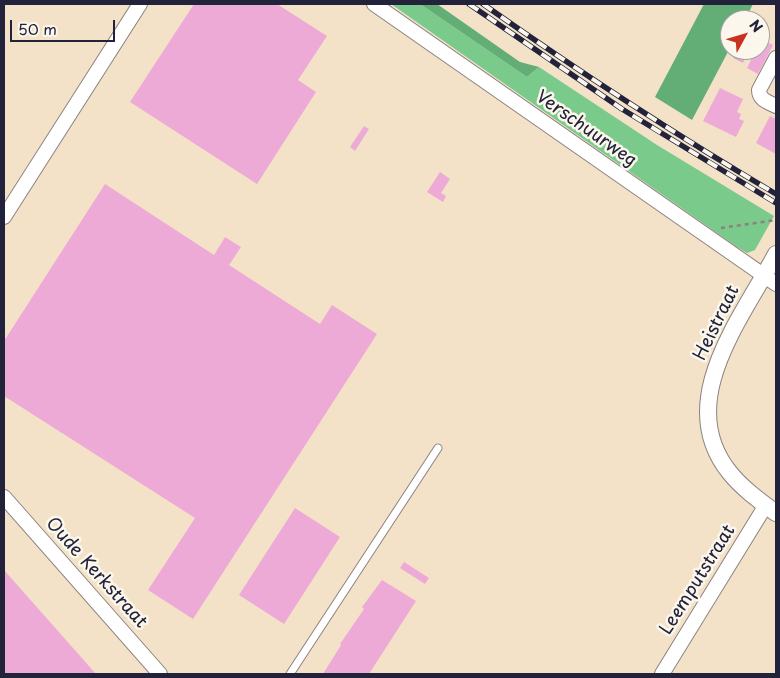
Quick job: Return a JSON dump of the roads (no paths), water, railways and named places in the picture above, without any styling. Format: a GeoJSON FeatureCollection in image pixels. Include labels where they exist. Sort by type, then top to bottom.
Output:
{"type":"FeatureCollection","features":[{"type":"Feature","properties":{"kind":"street"},"geometry":{"type":"LineString","coordinates":[[4,217],[140,4]]}},
{"type":"Feature","properties":{"kind":"street","name":"Verschuurweg"},"geometry":{"type":"LineString","coordinates":[[374,4],[770,280]]}},
{"type":"Feature","properties":{"kind":"street"},"geometry":{"type":"LineString","coordinates":[[776,58],[759,90],[761,98],[776,106]]}},
{"type":"Feature","properties":{"kind":"street","name":"Heistraat"},"geometry":{"type":"LineString","coordinates":[[771,509],[748,492],[730,472],[715,448],[709,422],[709,399],[719,359],[737,321],[770,280],[776,254]]}},
{"type":"Feature","properties":{"kind":"street","name":"Oude Kerkstraat"},"geometry":{"type":"LineString","coordinates":[[4,497],[160,674]]}},
{"type":"Feature","properties":{"kind":"street","name":"Leemputstraat"},"geometry":{"type":"LineString","coordinates":[[662,674],[771,509]]}},
{"type":"Feature","properties":{"kind":"lane"},"geometry":{"type":"LineString","coordinates":[[290,674],[438,448]]}},
{"type":"Feature","properties":{"kind":"railway"},"geometry":{"type":"LineString","coordinates":[[469,4],[622,109],[776,203]]}},
{"type":"Feature","properties":{"kind":"railway"},"geometry":{"type":"LineString","coordinates":[[483,4],[628,102],[776,194]]}}]}
